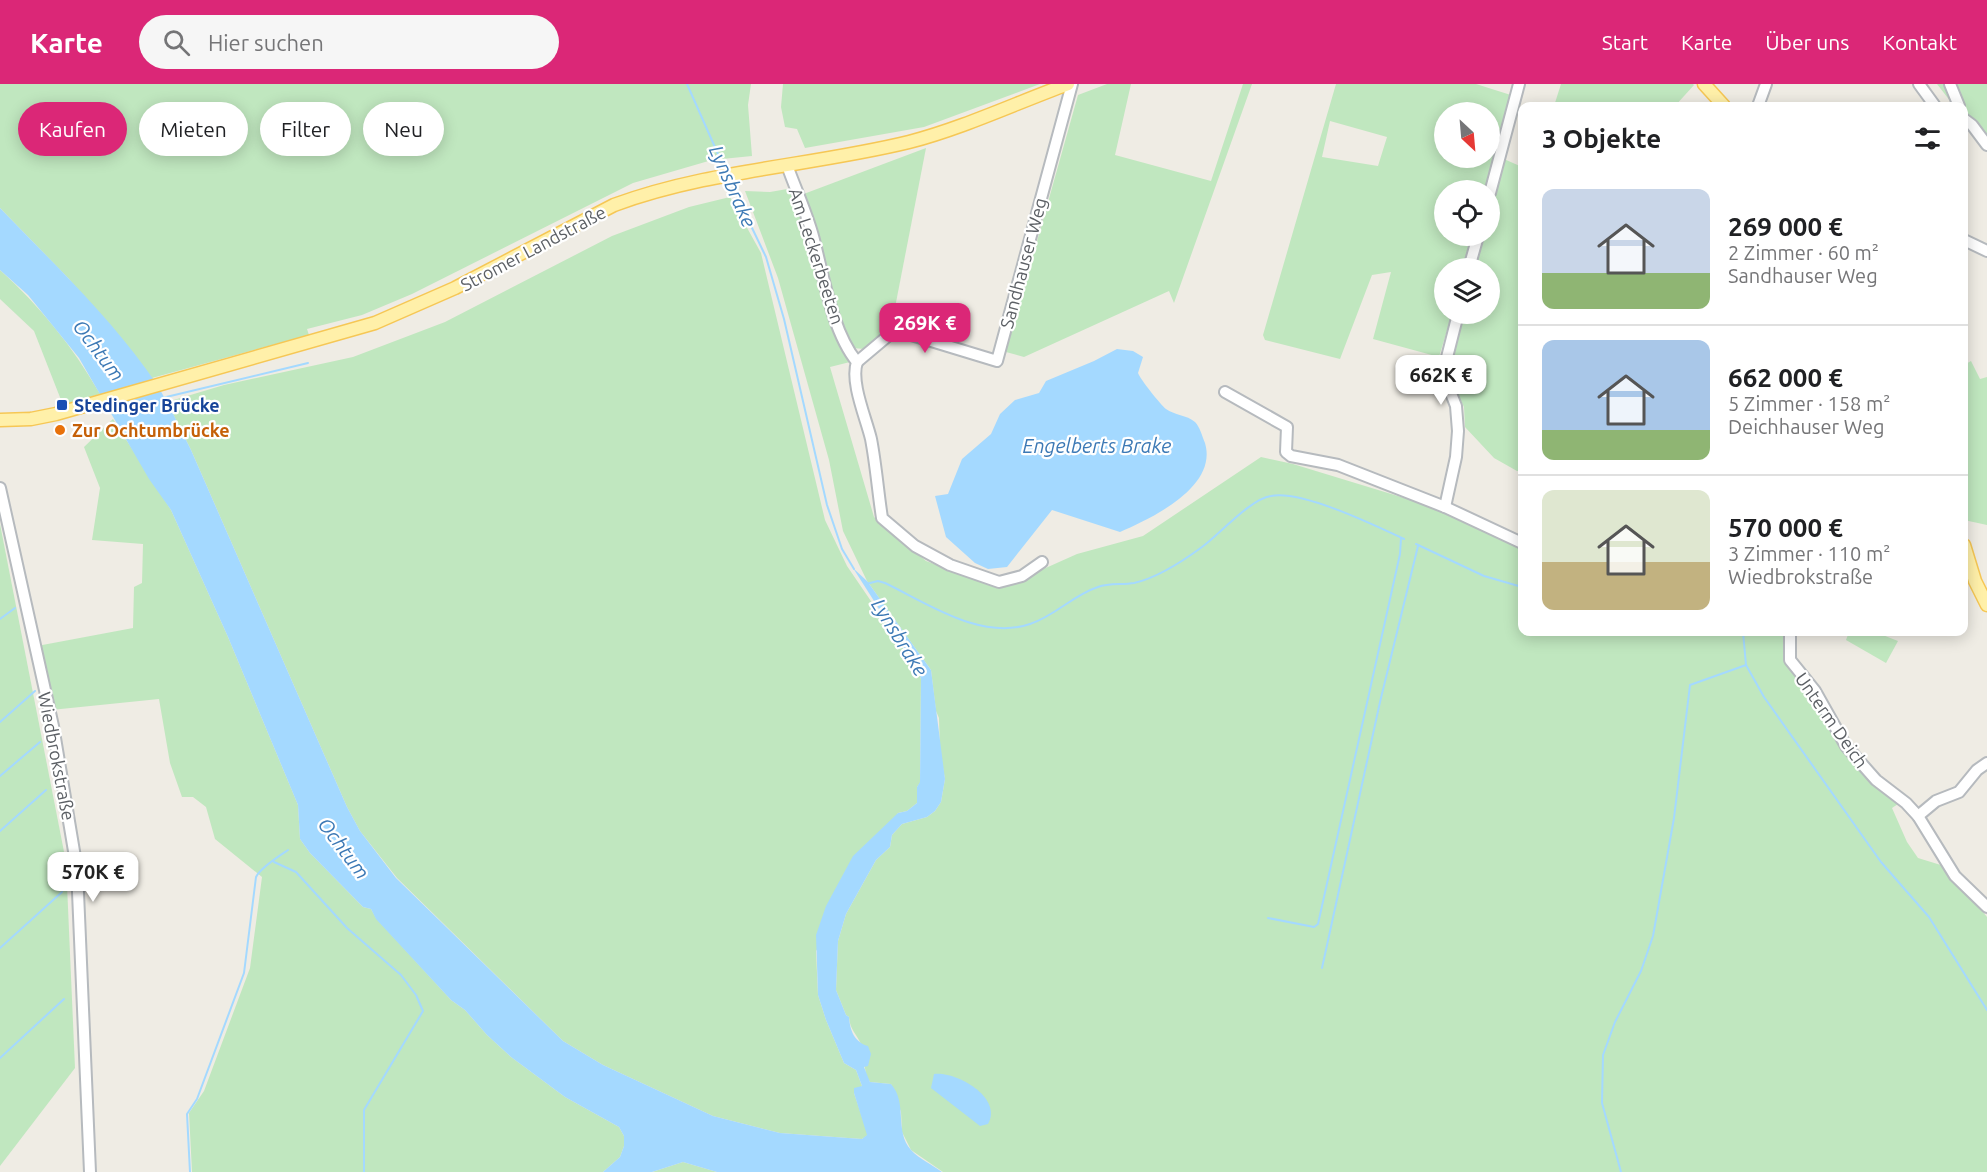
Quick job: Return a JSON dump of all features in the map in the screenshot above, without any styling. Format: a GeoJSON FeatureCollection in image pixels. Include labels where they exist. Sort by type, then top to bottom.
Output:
{"type":"FeatureCollection","features":[{"type":"Feature","properties":{"kind":"main road","name":"Stromer Landstraße"},"geometry":{"type":"LineString","coordinates":[[0,420],[31,419],[159,385],[375,322],[455,288],[614,206],[668,188],[911,141],[1070,84]]}},
{"type":"Feature","properties":{"kind":"main road"},"geometry":{"type":"LineString","coordinates":[[1704,84],[1720,102]]}},
{"type":"Feature","properties":{"kind":"main road"},"geometry":{"type":"LineString","coordinates":[[1968,565],[1987,605]]}},
{"type":"Feature","properties":{"kind":"street","name":"Sandhauser Weg"},"geometry":{"type":"LineString","coordinates":[[856,362],[895,330],[997,361],[1070,84]]}},
{"type":"Feature","properties":{"kind":"street"},"geometry":{"type":"LineString","coordinates":[[1493,180],[1519,84]]}},
{"type":"Feature","properties":{"kind":"street"},"geometry":{"type":"LineString","coordinates":[[1759,102],[1766,84]]}},
{"type":"Feature","properties":{"kind":"street"},"geometry":{"type":"LineString","coordinates":[[1918,84],[1932,102]]}},
{"type":"Feature","properties":{"kind":"street"},"geometry":{"type":"LineString","coordinates":[[1950,84],[1957,102]]}},
{"type":"Feature","properties":{"kind":"street"},"geometry":{"type":"LineString","coordinates":[[1968,122],[1987,145]]}},
{"type":"Feature","properties":{"kind":"street","name":"Am Leckerbeeten"},"geometry":{"type":"LineString","coordinates":[[788,165],[810,224],[820,268],[838,323],[856,362],[860,400],[871,439],[882,518],[915,546],[950,565],[999,582],[1023,576],[1042,562]]}},
{"type":"Feature","properties":{"kind":"street"},"geometry":{"type":"LineString","coordinates":[[1968,242],[1987,250]]}},
{"type":"Feature","properties":{"kind":"street"},"geometry":{"type":"LineString","coordinates":[[1445,507],[1456,457],[1458,431],[1456,406],[1443,373],[1455,324]]}},
{"type":"Feature","properties":{"kind":"street"},"geometry":{"type":"LineString","coordinates":[[1225,393],[1287,427],[1286,452],[1291,456],[1338,465],[1445,507],[1518,541]]}},
{"type":"Feature","properties":{"kind":"street","name":"Wiedbrokstraße"},"geometry":{"type":"LineString","coordinates":[[0,488],[52,726],[76,869],[90,1172]]}},
{"type":"Feature","properties":{"kind":"street","name":"Unterm Deich"},"geometry":{"type":"LineString","coordinates":[[1790,636],[1790,660],[1815,691],[1846,746],[1876,780],[1906,803],[1918,816],[1955,876],[1987,907]]}},
{"type":"Feature","properties":{"kind":"street"},"geometry":{"type":"LineString","coordinates":[[1918,816],[1936,801],[1959,792],[1977,770],[1987,763]]}},
{"type":"Feature","properties":{"kind":"green space"},"geometry":{"type":"Polygon","coordinates":[[[0,84],[751,84],[748,105],[752,156],[712,160],[633,183],[412,294],[362,315],[307,329],[309,335],[152,378],[69,279],[0,208],[0,84]]]}},
{"type":"Feature","properties":{"kind":"green space"},"geometry":{"type":"Polygon","coordinates":[[[783,84],[1040,84],[924,127],[805,148],[797,129],[785,127],[781,107],[783,84]]]}},
{"type":"Feature","properties":{"kind":"green space"},"geometry":{"type":"Polygon","coordinates":[[[1107,84],[1131,84],[1115,155],[1211,181],[1243,84],[1252,84],[1174,303],[1169,291],[1024,357],[1006,352],[1078,95],[1107,84]]]}},
{"type":"Feature","properties":{"kind":"green space"},"geometry":{"type":"Polygon","coordinates":[[[1336,84],[1476,84],[1514,96],[1500,149],[1500,102],[1434,102],[1434,168],[1495,168],[1492,180],[1434,180],[1434,246],[1472,246],[1468,258],[1434,258],[1434,324],[1449,324],[1439,357],[1373,339],[1391,272],[1372,275],[1340,359],[1265,340],[1263,335],[1336,84]],[[1330,121],[1322,157],[1378,166],[1387,137],[1330,121]]]}},
{"type":"Feature","properties":{"kind":"green space"},"geometry":{"type":"Polygon","coordinates":[[[1561,84],[1694,85],[1679,102],[1555,102],[1561,84]]]}},
{"type":"Feature","properties":{"kind":"green space"},"geometry":{"type":"Polygon","coordinates":[[[1937,84],[1987,84],[1987,140],[1968,118],[1968,102],[1951,102],[1937,84]]]}},
{"type":"Feature","properties":{"kind":"green space"},"geometry":{"type":"Polygon","coordinates":[[[926,148],[892,323],[864,349],[853,348],[841,322],[801,195],[926,148]]]}},
{"type":"Feature","properties":{"kind":"green space"},"geometry":{"type":"Polygon","coordinates":[[[1504,159],[1518,165],[1518,471],[1494,458],[1465,427],[1464,407],[1447,373],[1460,324],[1500,324],[1500,258],[1478,258],[1480,246],[1500,246],[1498,180],[1504,159]]]}},
{"type":"Feature","properties":{"kind":"green space"},"geometry":{"type":"Polygon","coordinates":[[[793,188],[809,231],[850,362],[830,367],[874,517],[926,561],[1001,588],[1077,554],[1143,536],[1261,457],[1293,464],[1447,511],[1518,543],[1518,636],[1786,636],[1809,691],[1830,724],[1901,802],[1892,808],[1907,842],[1918,858],[1944,866],[1987,917],[1987,1172],[943,1172],[911,1150],[902,1132],[901,1112],[891,1084],[870,1082],[866,1073],[861,1044],[836,990],[838,941],[846,914],[876,860],[890,847],[892,835],[902,824],[927,817],[941,802],[945,779],[940,751],[939,718],[936,711],[931,670],[867,581],[843,531],[829,460],[778,278],[745,191],[770,192],[793,188]]]}},
{"type":"Feature","properties":{"kind":"green space"},"geometry":{"type":"Polygon","coordinates":[[[730,197],[761,253],[825,520],[847,566],[918,670],[921,679],[920,783],[917,787],[917,803],[907,811],[898,813],[816,951],[818,995],[826,1020],[844,1063],[856,1070],[862,1086],[854,1093],[868,1135],[862,1139],[780,1133],[713,1116],[603,1065],[563,1041],[397,878],[360,831],[347,807],[191,450],[167,402],[224,385],[353,357],[445,322],[612,236],[689,207],[730,197]]]}},
{"type":"Feature","properties":{"kind":"green space"},"geometry":{"type":"Polygon","coordinates":[[[0,270],[55,328],[79,360],[100,394],[63,405],[34,331],[0,299],[0,270]]]}},
{"type":"Feature","properties":{"kind":"green space"},"geometry":{"type":"Polygon","coordinates":[[[1971,361],[1980,379],[1987,377],[1987,525],[1968,521],[1968,363],[1971,361]]]}},
{"type":"Feature","properties":{"kind":"green space"},"geometry":{"type":"Polygon","coordinates":[[[113,419],[171,510],[228,637],[298,805],[300,839],[310,853],[363,907],[371,909],[376,918],[451,1000],[465,1010],[511,1057],[565,1097],[619,1127],[624,1136],[624,1146],[620,1157],[603,1172],[192,1172],[189,1113],[204,1091],[250,968],[262,877],[215,839],[206,807],[193,797],[182,797],[170,763],[159,699],[51,710],[37,646],[133,628],[134,587],[142,583],[143,544],[92,540],[100,488],[84,447],[113,419]]]}},
{"type":"Feature","properties":{"kind":"green space"},"geometry":{"type":"Polygon","coordinates":[[[0,524],[66,862],[75,1068],[0,1166],[0,524]]]}},
{"type":"Feature","properties":{"kind":"green space"},"geometry":{"type":"Polygon","coordinates":[[[1848,636],[1885,636],[1898,641],[1886,663],[1846,640],[1848,636]]]}},
{"type":"Feature","properties":{"kind":"green space"},"geometry":{"type":"Polygon","coordinates":[[[683,1162],[717,1172],[652,1172],[683,1162]]]}},
{"type":"Feature","properties":{"kind":"water","name":"Ochtum"},"geometry":{"type":"Polygon","coordinates":[[[0,208],[95,306],[159,388],[191,450],[347,807],[360,831],[396,878],[563,1041],[603,1065],[713,1116],[780,1133],[862,1139],[867,1135],[854,1093],[854,1088],[862,1086],[856,1070],[844,1063],[818,995],[816,935],[826,906],[853,856],[898,813],[907,811],[917,803],[917,787],[920,782],[921,679],[918,670],[853,568],[867,581],[931,670],[945,779],[941,802],[935,811],[927,817],[902,824],[892,835],[890,847],[876,860],[846,914],[838,941],[836,990],[846,1015],[849,1017],[854,1035],[859,1042],[868,1046],[871,1054],[868,1066],[864,1067],[870,1082],[891,1084],[899,1100],[906,1142],[914,1153],[942,1172],[717,1172],[683,1162],[652,1172],[603,1172],[620,1157],[624,1146],[624,1136],[619,1127],[565,1097],[511,1057],[465,1010],[451,1000],[376,919],[371,909],[363,907],[310,853],[300,839],[298,805],[228,637],[171,510],[149,479],[79,358],[28,295],[0,270],[0,208]]]}},
{"type":"Feature","properties":{"kind":"water","name":"Engelberts Brake"},"geometry":{"type":"Polygon","coordinates":[[[1117,349],[1133,351],[1143,357],[1138,373],[1151,392],[1166,409],[1197,424],[1205,443],[1206,459],[1202,474],[1179,499],[1149,518],[1120,532],[1052,510],[1007,567],[988,569],[975,563],[946,537],[935,496],[948,494],[962,459],[991,434],[1000,414],[1015,400],[1039,393],[1046,381],[1117,349]]]}},
{"type":"Feature","properties":{"kind":"water"},"geometry":{"type":"Polygon","coordinates":[[[934,1074],[954,1077],[975,1088],[984,1096],[991,1114],[988,1124],[980,1126],[931,1088],[934,1074]]]}},
{"type":"Feature","properties":{"kind":"waterway","name":"Lynsbrake"},"geometry":{"type":"LineString","coordinates":[[687,84],[726,172]]}},
{"type":"Feature","properties":{"kind":"waterway","name":"Lynsbrake"},"geometry":{"type":"LineString","coordinates":[[729,180],[766,257],[784,319],[827,505],[842,549],[854,569]]}},
{"type":"Feature","properties":{"kind":"waterway"},"geometry":{"type":"LineString","coordinates":[[162,398],[308,363]]}},
{"type":"Feature","properties":{"kind":"waterway"},"geometry":{"type":"LineString","coordinates":[[866,584],[878,581],[885,583],[936,609],[974,624],[993,628],[1011,628],[1030,624],[1048,616],[1080,595],[1098,587],[1134,583],[1161,573],[1202,547],[1254,503],[1271,496],[1301,498],[1319,503],[1404,539]]}},
{"type":"Feature","properties":{"kind":"waterway"},"geometry":{"type":"LineString","coordinates":[[1268,918],[1314,927],[1318,924],[1400,554],[1401,538]]}},
{"type":"Feature","properties":{"kind":"waterway"},"geometry":{"type":"LineString","coordinates":[[1416,544],[1484,576],[1518,586]]}},
{"type":"Feature","properties":{"kind":"waterway"},"geometry":{"type":"LineString","coordinates":[[1322,968],[1380,702],[1418,546]]}},
{"type":"Feature","properties":{"kind":"waterway"},"geometry":{"type":"LineString","coordinates":[[0,619],[15,608]]}},
{"type":"Feature","properties":{"kind":"waterway"},"geometry":{"type":"LineString","coordinates":[[1743,636],[1746,665],[1764,697],[1881,862],[1929,917],[1987,1010]]}},
{"type":"Feature","properties":{"kind":"waterway"},"geometry":{"type":"LineString","coordinates":[[1621,1172],[1602,1103],[1603,1055],[1615,1022],[1641,971],[1653,936],[1674,818],[1690,685],[1746,665]]}},
{"type":"Feature","properties":{"kind":"waterway"},"geometry":{"type":"LineString","coordinates":[[0,722],[35,691]]}},
{"type":"Feature","properties":{"kind":"waterway"},"geometry":{"type":"LineString","coordinates":[[0,776],[40,742]]}},
{"type":"Feature","properties":{"kind":"waterway"},"geometry":{"type":"LineString","coordinates":[[0,831],[46,790]]}},
{"type":"Feature","properties":{"kind":"waterway"},"geometry":{"type":"LineString","coordinates":[[190,1172],[187,1114],[197,1099],[244,973],[256,877],[266,866],[288,850]]}},
{"type":"Feature","properties":{"kind":"waterway"},"geometry":{"type":"LineString","coordinates":[[274,862],[296,872],[347,928],[401,975],[416,995],[423,1011],[364,1110],[364,1172]]}},
{"type":"Feature","properties":{"kind":"waterway"},"geometry":{"type":"LineString","coordinates":[[0,948],[62,892]]}},
{"type":"Feature","properties":{"kind":"waterway"},"geometry":{"type":"LineString","coordinates":[[0,1058],[64,999]]}},
{"type":"Feature","properties":{"kind":"place","name":"Stedinger Brücke"},"geometry":{"type":"Point","coordinates":[62,405]}},
{"type":"Feature","properties":{"kind":"place","name":"Zur Ochtumbrücke"},"geometry":{"type":"Point","coordinates":[60,430]}}]}
